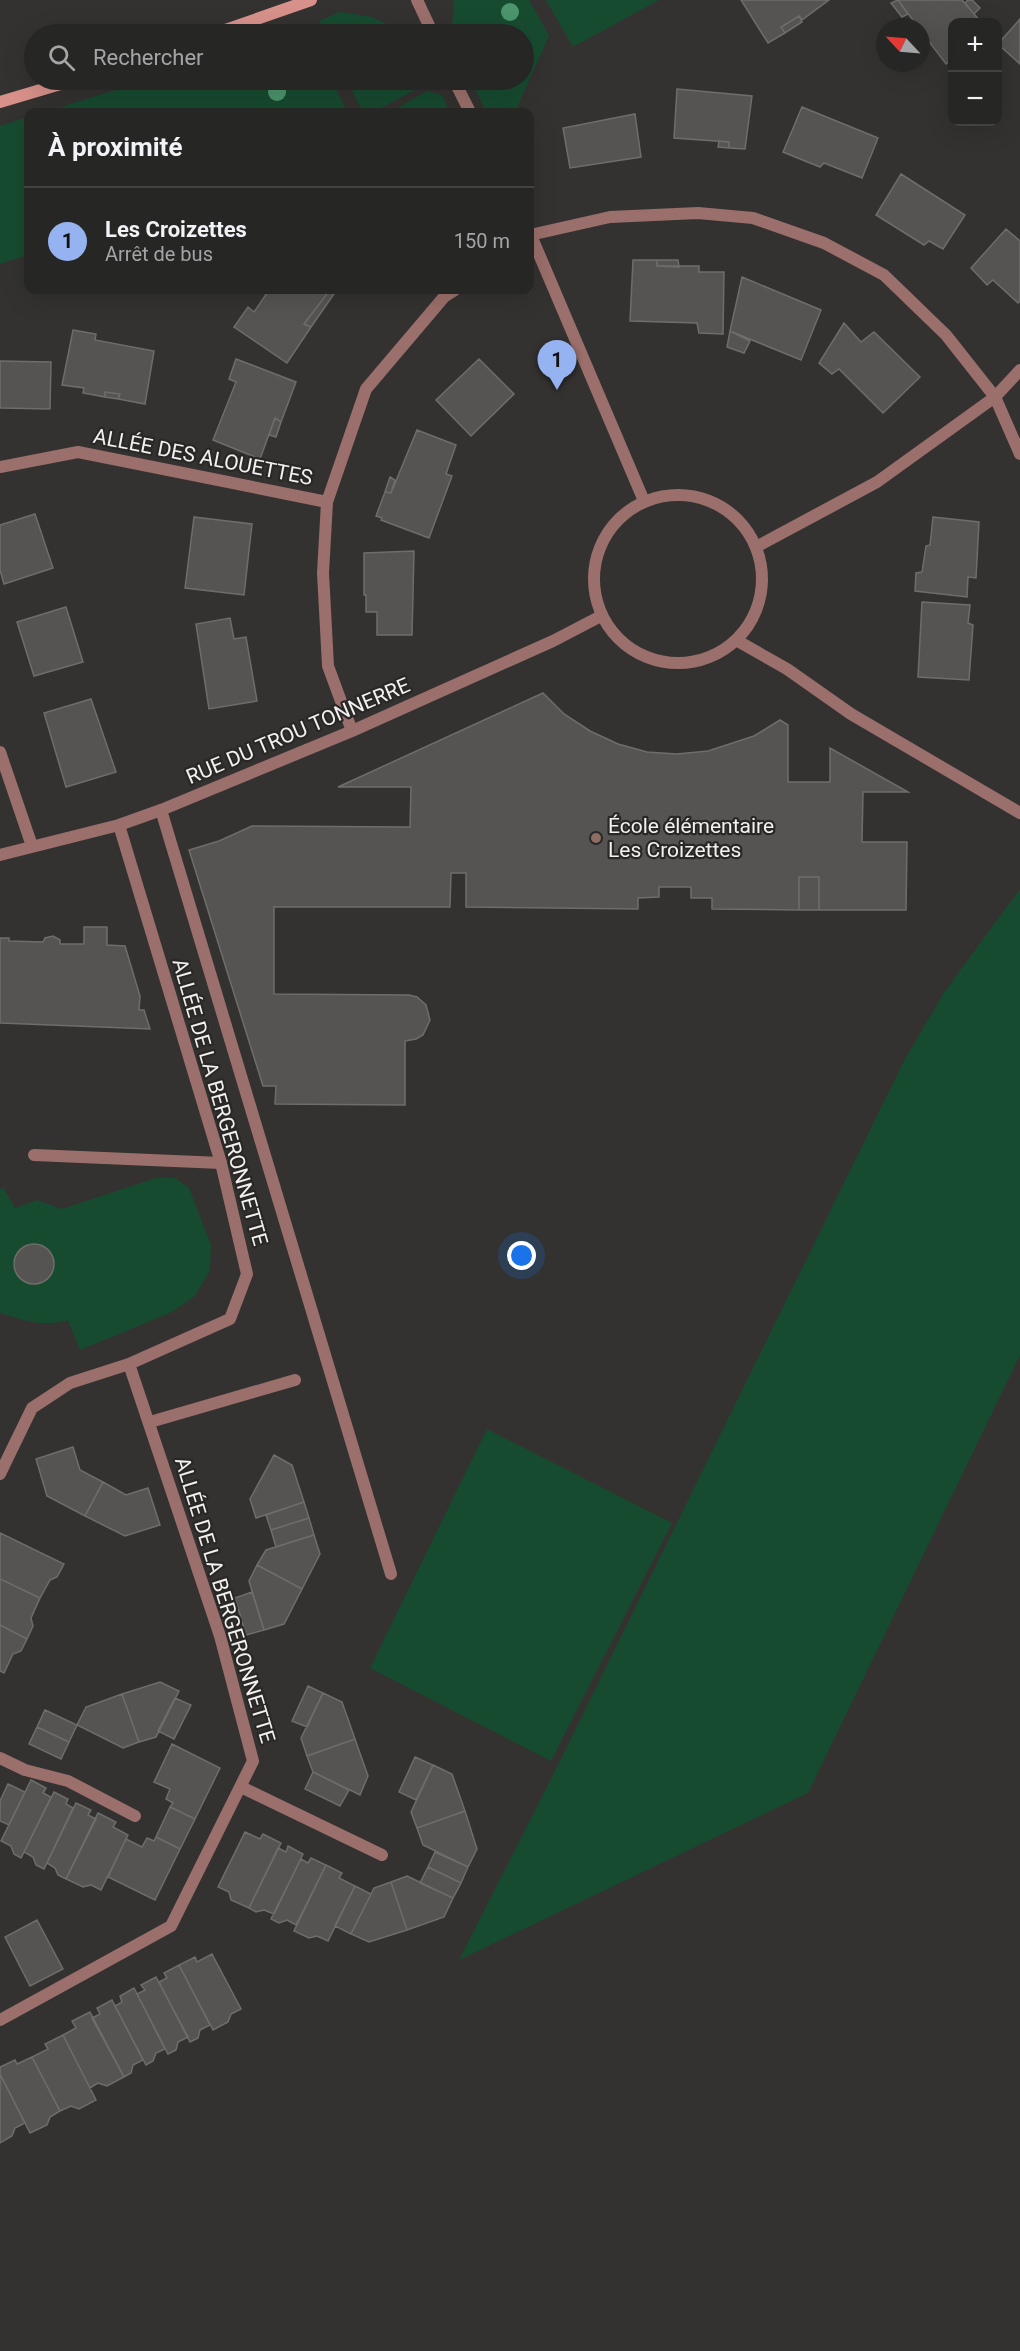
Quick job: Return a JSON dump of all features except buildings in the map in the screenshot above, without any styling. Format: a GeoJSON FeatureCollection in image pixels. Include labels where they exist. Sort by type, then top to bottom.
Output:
{"type":"FeatureCollection","features":[{"type":"Feature","properties":{"kind":"street"},"geometry":{"type":"LineString","coordinates":[[243,24],[311,0]]}},
{"type":"Feature","properties":{"kind":"street"},"geometry":{"type":"LineString","coordinates":[[417,0],[428,24]]}},
{"type":"Feature","properties":{"kind":"street"},"geometry":{"type":"LineString","coordinates":[[0,102],[40,90]]}},
{"type":"Feature","properties":{"kind":"street"},"geometry":{"type":"LineString","coordinates":[[459,90],[468,108]]}},
{"type":"Feature","properties":{"kind":"street"},"geometry":{"type":"LineString","coordinates":[[534,233],[610,217],[698,213],[753,218],[824,243],[884,275],[946,334],[995,397],[1020,454]]}},
{"type":"Feature","properties":{"kind":"street"},"geometry":{"type":"LineString","coordinates":[[534,243],[644,501]]}},
{"type":"Feature","properties":{"kind":"street","name":"ALLÉE DES ALOUETTES"},"geometry":{"type":"LineString","coordinates":[[352,731],[328,666],[323,573],[327,502],[366,389],[449,294]]}},
{"type":"Feature","properties":{"kind":"street"},"geometry":{"type":"LineString","coordinates":[[756,547],[877,482],[995,397],[1020,370]]}},
{"type":"Feature","properties":{"kind":"street","name":"ALLÉE DES ALOUETTES"},"geometry":{"type":"LineString","coordinates":[[0,466],[78,452],[327,502]]}},
{"type":"Feature","properties":{"kind":"street"},"geometry":{"type":"LineString","coordinates":[[667,495],[694,496],[720,506],[741,523],[756,547],[761,571],[760,597],[751,620],[736,640],[714,655],[688,662],[662,662],[637,653],[616,636],[601,616],[594,581],[595,563],[603,539],[619,519],[644,501],[667,495]]}},
{"type":"Feature","properties":{"kind":"street","name":"RUE DU TROU TONNERRE"},"geometry":{"type":"LineString","coordinates":[[0,855],[119,825],[161,810],[352,731],[553,641],[601,616]]}},
{"type":"Feature","properties":{"kind":"street"},"geometry":{"type":"LineString","coordinates":[[736,640],[787,669],[851,714],[1020,813]]}},
{"type":"Feature","properties":{"kind":"street"},"geometry":{"type":"LineString","coordinates":[[0,752],[32,846]]}},
{"type":"Feature","properties":{"kind":"street"},"geometry":{"type":"LineString","coordinates":[[161,810],[391,1574]]}},
{"type":"Feature","properties":{"kind":"street","name":"ALLÉE DE LA BERGERONNETTE"},"geometry":{"type":"LineString","coordinates":[[0,1474],[32,1408],[70,1383],[129,1364],[230,1319],[247,1274],[221,1163],[119,825]]}},
{"type":"Feature","properties":{"kind":"street"},"geometry":{"type":"LineString","coordinates":[[34,1155],[221,1163]]}},
{"type":"Feature","properties":{"kind":"street","name":"ALLÉE DE LA BERGERONNETTE"},"geometry":{"type":"LineString","coordinates":[[0,2020],[171,1926],[253,1761],[219,1636],[129,1364]]}},
{"type":"Feature","properties":{"kind":"street"},"geometry":{"type":"LineString","coordinates":[[150,1422],[295,1380]]}},
{"type":"Feature","properties":{"kind":"street"},"geometry":{"type":"LineString","coordinates":[[0,1758],[25,1770],[68,1780],[135,1816]]}},
{"type":"Feature","properties":{"kind":"street"},"geometry":{"type":"LineString","coordinates":[[241,1786],[382,1855]]}},
{"type":"Feature","properties":{"kind":"green space"},"geometry":{"type":"Polygon","coordinates":[[[454,0],[529,0],[549,36],[534,70],[534,24],[452,24],[454,0]]]}},
{"type":"Feature","properties":{"kind":"green space"},"geometry":{"type":"Polygon","coordinates":[[[546,0],[659,0],[573,47],[546,0]]]}},
{"type":"Feature","properties":{"kind":"green space"},"geometry":{"type":"Polygon","coordinates":[[[340,12],[372,17],[387,24],[320,24],[319,21],[340,12]]]}},
{"type":"Feature","properties":{"kind":"green space"},"geometry":{"type":"Polygon","coordinates":[[[116,90],[337,90],[345,108],[58,108],[116,90]]]}},
{"type":"Feature","properties":{"kind":"green space"},"geometry":{"type":"Polygon","coordinates":[[[352,90],[414,90],[381,108],[361,108],[352,90]]]}},
{"type":"Feature","properties":{"kind":"green space"},"geometry":{"type":"Polygon","coordinates":[[[476,90],[525,90],[517,108],[484,108],[476,90]]]}},
{"type":"Feature","properties":{"kind":"green space"},"geometry":{"type":"Polygon","coordinates":[[[427,91],[442,95],[448,108],[397,108],[427,91]]]}},
{"type":"Feature","properties":{"kind":"green space"},"geometry":{"type":"Polygon","coordinates":[[[24,118],[24,256],[0,264],[0,126],[24,118]]]}},
{"type":"Feature","properties":{"kind":"green space"},"geometry":{"type":"Polygon","coordinates":[[[1020,889],[1020,1355],[808,1793],[459,1960],[553,1775],[904,1061],[945,991],[1020,889]]]}},
{"type":"Feature","properties":{"kind":"green space"},"geometry":{"type":"Polygon","coordinates":[[[156,1178],[175,1178],[189,1188],[211,1245],[210,1270],[195,1296],[172,1312],[80,1350],[68,1320],[42,1323],[0,1313],[0,1189],[3,1187],[15,1208],[37,1200],[62,1209],[156,1178]]]}},
{"type":"Feature","properties":{"kind":"green space"},"geometry":{"type":"Polygon","coordinates":[[[487,1429],[672,1523],[551,1761],[370,1668],[487,1429]]]}},
{"type":"Feature","properties":{"kind":"place","name":"Les Croizettes"},"geometry":{"type":"Point","coordinates":[557,390]}},
{"type":"Feature","properties":{"kind":"place","name":"École élémentaire Les Croizettes"},"geometry":{"type":"Point","coordinates":[596,838]}}]}
